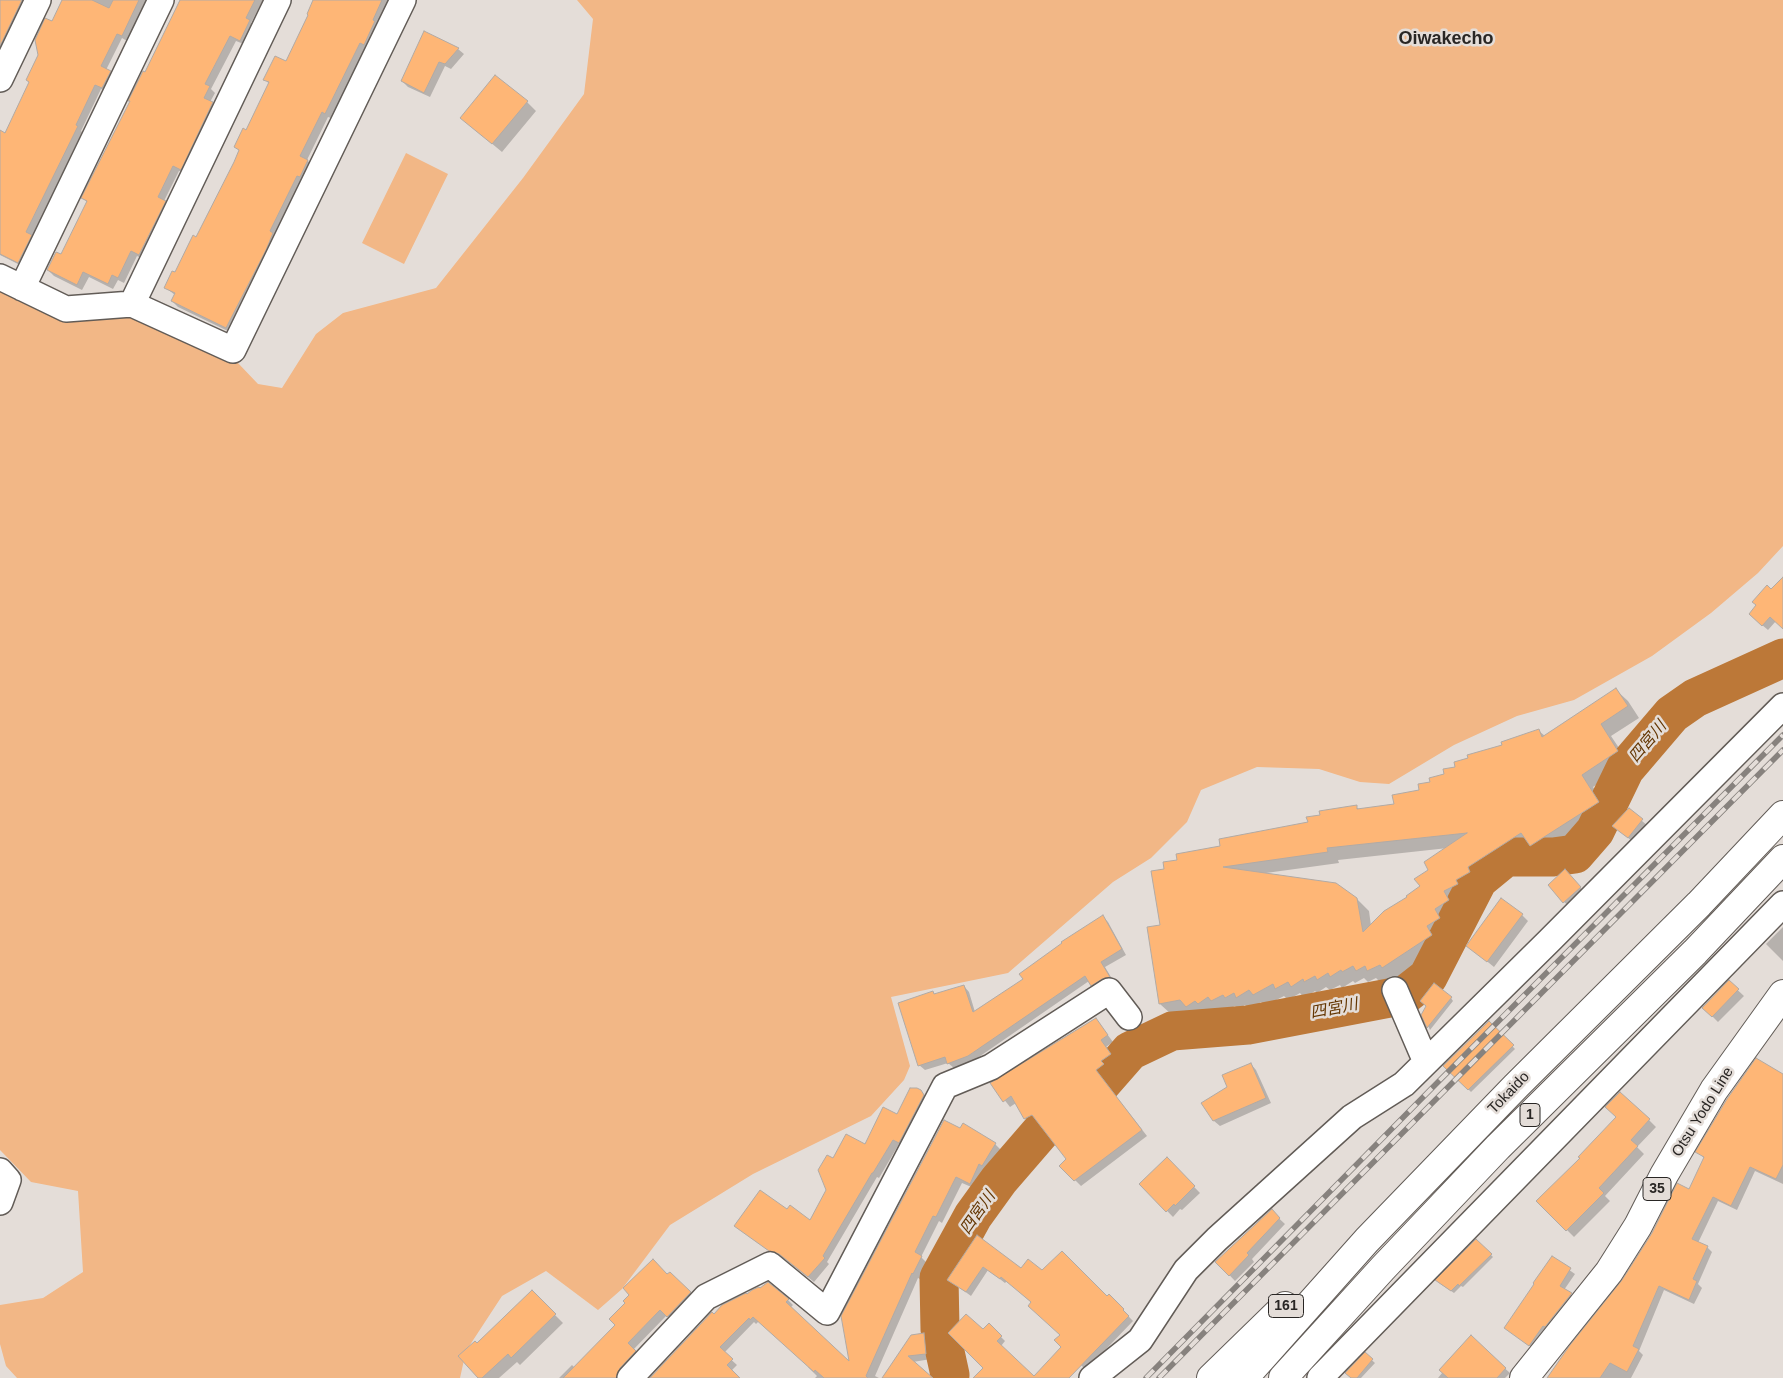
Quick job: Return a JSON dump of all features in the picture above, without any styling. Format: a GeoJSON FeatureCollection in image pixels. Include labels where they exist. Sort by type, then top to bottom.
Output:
{"type":"FeatureCollection","features":[{"type":"Feature","properties":{"kind":"main road","name":"Tokaido"},"geometry":{"type":"LineString","coordinates":[[1244,1378],[1367,1240],[1523,1079],[1699,904],[1783,815]]}},
{"type":"Feature","properties":{"kind":"main road","name":"Tokaido"},"geometry":{"type":"LineString","coordinates":[[1283,1378],[1498,1146],[1695,952],[1783,859]]}},
{"type":"Feature","properties":{"kind":"main road","name":"Otsu Yodo Line"},"geometry":{"type":"LineString","coordinates":[[1524,1378],[1609,1272],[1638,1226],[1664,1175],[1714,1090],[1783,994]]}},
{"type":"Feature","properties":{"kind":"main road","name":"161"},"geometry":{"type":"LineString","coordinates":[[1211,1378],[1279,1311],[1367,1240]]}},
{"type":"Feature","properties":{"kind":"street"},"geometry":{"type":"LineString","coordinates":[[0,79],[38,0]]}},
{"type":"Feature","properties":{"kind":"street"},"geometry":{"type":"LineString","coordinates":[[22,288],[161,0]]}},
{"type":"Feature","properties":{"kind":"street"},"geometry":{"type":"LineString","coordinates":[[132,304],[278,0]]}},
{"type":"Feature","properties":{"kind":"street"},"geometry":{"type":"LineString","coordinates":[[0,277],[66,309],[132,304],[233,350],[403,0]]}},
{"type":"Feature","properties":{"kind":"street"},"geometry":{"type":"LineString","coordinates":[[1092,1378],[1140,1340],[1186,1270],[1352,1117],[1404,1084],[1783,706]]}},
{"type":"Feature","properties":{"kind":"street"},"geometry":{"type":"LineString","coordinates":[[1320,1378],[1783,904]]}},
{"type":"Feature","properties":{"kind":"street"},"geometry":{"type":"LineString","coordinates":[[630,1378],[706,1297],[770,1264],[827,1312],[945,1086],[991,1067],[1109,990],[1129,1017]]}},
{"type":"Feature","properties":{"kind":"street"},"geometry":{"type":"LineString","coordinates":[[1398,998],[1426,1062]]}},
{"type":"Feature","properties":{"kind":"street"},"geometry":{"type":"LineString","coordinates":[[0,1171],[8,1180],[0,1202]]}},
{"type":"Feature","properties":{"kind":"shaded area"},"geometry":{"type":"Polygon","coordinates":[[[577,0],[1783,0],[1783,546],[1758,573],[1711,613],[1652,656],[1574,700],[1517,716],[1454,745],[1389,784],[1360,782],[1319,769],[1257,767],[1201,790],[1187,822],[1151,858],[1113,882],[1008,973],[891,997],[910,1066],[904,1080],[871,1116],[753,1174],[670,1225],[622,1289],[598,1310],[546,1271],[502,1296],[466,1351],[460,1378],[17,1378],[6,1366],[0,1344],[0,1305],[43,1298],[83,1272],[78,1191],[31,1182],[0,1150],[0,285],[134,311],[238,363],[258,384],[282,388],[316,334],[343,313],[436,288],[523,178],[584,94],[593,19],[577,0]]]}},
{"type":"Feature","properties":{"kind":"shaded area"},"geometry":{"type":"Polygon","coordinates":[[[406,153],[448,174],[404,264],[362,243],[406,153]]]}},
{"type":"Feature","properties":{"kind":"building"},"geometry":{"type":"Polygon","coordinates":[[[0,0],[22,0],[0,46],[0,0]]]}},
{"type":"Feature","properties":{"kind":"building"},"geometry":{"type":"Polygon","coordinates":[[[62,0],[92,0],[109,8],[113,0],[139,0],[122,36],[117,34],[101,66],[111,71],[102,88],[95,85],[76,125],[78,126],[26,232],[32,235],[18,263],[0,254],[0,130],[5,133],[29,82],[26,80],[38,55],[35,40],[45,18],[52,21],[62,0]]]}},
{"type":"Feature","properties":{"kind":"building"},"geometry":{"type":"Polygon","coordinates":[[[180,0],[255,0],[246,18],[250,20],[240,41],[230,36],[205,84],[210,86],[204,98],[213,102],[181,170],[173,166],[158,197],[166,201],[139,255],[131,251],[118,278],[112,275],[108,284],[83,272],[77,285],[47,270],[56,252],[61,254],[87,201],[81,198],[180,0]]]}},
{"type":"Feature","properties":{"kind":"building"},"geometry":{"type":"Polygon","coordinates":[[[313,0],[382,0],[364,45],[360,43],[325,114],[322,112],[300,156],[308,160],[300,177],[297,176],[270,231],[273,233],[266,250],[226,328],[171,301],[175,293],[164,288],[172,271],[175,272],[193,235],[196,237],[234,162],[239,150],[234,147],[243,128],[246,130],[269,82],[263,80],[275,56],[286,61],[313,0]]]}},
{"type":"Feature","properties":{"kind":"building"},"geometry":{"type":"Polygon","coordinates":[[[424,31],[459,48],[445,64],[439,62],[424,93],[401,81],[424,31]]]}},
{"type":"Feature","properties":{"kind":"building"},"geometry":{"type":"Polygon","coordinates":[[[495,75],[528,101],[492,144],[460,118],[495,75]]]}},
{"type":"Feature","properties":{"kind":"building"},"geometry":{"type":"Polygon","coordinates":[[[1783,577],[1783,629],[1770,617],[1762,626],[1749,614],[1756,605],[1752,602],[1767,585],[1771,589],[1783,577]]]}},
{"type":"Feature","properties":{"kind":"building"},"geometry":{"type":"Polygon","coordinates":[[[1616,688],[1628,706],[1601,724],[1618,751],[1582,775],[1599,802],[1530,846],[1521,833],[1468,867],[1470,872],[1456,880],[1458,884],[1444,891],[1449,900],[1435,909],[1440,918],[1427,926],[1432,935],[1382,968],[1380,965],[1367,971],[1365,966],[1356,971],[1353,966],[1342,972],[1341,970],[1330,977],[1328,973],[1317,980],[1315,976],[1304,982],[1303,979],[1291,987],[1288,982],[1275,989],[1273,984],[1253,995],[1249,990],[1236,998],[1234,993],[1225,998],[1223,995],[1211,1001],[1208,997],[1198,1004],[1195,1001],[1186,1007],[1180,1000],[1159,1004],[1147,927],[1160,925],[1151,871],[1164,869],[1163,862],[1177,860],[1176,854],[1220,846],[1219,839],[1308,822],[1306,817],[1320,815],[1319,811],[1357,805],[1357,809],[1394,804],[1392,795],[1419,790],[1418,784],[1430,782],[1429,778],[1444,774],[1443,769],[1455,767],[1454,762],[1468,758],[1467,755],[1502,745],[1501,742],[1539,729],[1542,737],[1616,688]],[[1467,833],[1327,848],[1328,852],[1223,867],[1336,883],[1357,898],[1363,932],[1384,911],[1407,897],[1420,886],[1414,879],[1428,870],[1424,862],[1467,833]]]}},
{"type":"Feature","properties":{"kind":"building"},"geometry":{"type":"Polygon","coordinates":[[[1629,808],[1643,819],[1628,838],[1612,826],[1629,808]]]}},
{"type":"Feature","properties":{"kind":"building"},"geometry":{"type":"Polygon","coordinates":[[[1565,869],[1581,887],[1563,903],[1548,885],[1565,869]]]}},
{"type":"Feature","properties":{"kind":"building"},"geometry":{"type":"Polygon","coordinates":[[[1501,898],[1523,914],[1487,962],[1466,946],[1501,898]]]}},
{"type":"Feature","properties":{"kind":"building"},"geometry":{"type":"Polygon","coordinates":[[[1103,915],[1122,949],[1101,962],[1110,977],[1102,979],[1091,986],[1085,976],[968,1056],[947,1064],[945,1057],[918,1066],[898,1003],[933,991],[934,994],[964,985],[973,1012],[1023,979],[1019,974],[1061,942],[1103,915]]]}},
{"type":"Feature","properties":{"kind":"building"},"geometry":{"type":"Polygon","coordinates":[[[1729,980],[1739,989],[1712,1017],[1702,1008],[1729,980]]]}},
{"type":"Feature","properties":{"kind":"building"},"geometry":{"type":"Polygon","coordinates":[[[1434,983],[1452,997],[1427,1028],[1421,1015],[1426,1006],[1420,1001],[1434,983]]]}},
{"type":"Feature","properties":{"kind":"building"},"geometry":{"type":"Polygon","coordinates":[[[1096,1018],[1108,1035],[1101,1040],[1111,1054],[1101,1061],[1104,1064],[1096,1070],[1142,1130],[1074,1181],[1059,1166],[1066,1159],[1032,1115],[1024,1119],[1011,1096],[1003,1102],[990,1083],[1096,1018]]]}},
{"type":"Feature","properties":{"kind":"building"},"geometry":{"type":"Polygon","coordinates":[[[1489,1021],[1514,1045],[1468,1090],[1443,1066],[1489,1021]]]}},
{"type":"Feature","properties":{"kind":"building"},"geometry":{"type":"Polygon","coordinates":[[[1756,1058],[1783,1074],[1783,1165],[1776,1179],[1750,1167],[1731,1206],[1713,1197],[1692,1239],[1708,1246],[1693,1279],[1697,1281],[1689,1300],[1659,1286],[1633,1346],[1639,1349],[1627,1372],[1610,1363],[1600,1378],[1547,1378],[1570,1345],[1622,1280],[1652,1233],[1677,1183],[1689,1189],[1704,1157],[1695,1152],[1727,1099],[1756,1058]]]}},
{"type":"Feature","properties":{"kind":"building"},"geometry":{"type":"Polygon","coordinates":[[[1251,1063],[1266,1098],[1213,1121],[1201,1103],[1227,1087],[1222,1075],[1251,1063]]]}},
{"type":"Feature","properties":{"kind":"building"},"geometry":{"type":"Polygon","coordinates":[[[910,1088],[921,1090],[924,1095],[899,1143],[893,1140],[823,1256],[825,1258],[808,1277],[779,1254],[769,1251],[734,1226],[760,1190],[787,1209],[790,1205],[810,1220],[826,1190],[818,1170],[827,1155],[833,1158],[846,1134],[865,1144],[883,1107],[897,1114],[910,1088]]]}},
{"type":"Feature","properties":{"kind":"building"},"geometry":{"type":"Polygon","coordinates":[[[1620,1092],[1650,1119],[1631,1140],[1638,1146],[1599,1188],[1604,1193],[1566,1231],[1536,1201],[1580,1158],[1578,1157],[1616,1117],[1605,1107],[1620,1092]]]}},
{"type":"Feature","properties":{"kind":"building"},"geometry":{"type":"Polygon","coordinates":[[[944,1120],[960,1128],[963,1123],[996,1143],[982,1166],[979,1164],[970,1184],[956,1177],[936,1217],[933,1216],[915,1252],[922,1256],[912,1273],[866,1376],[868,1378],[824,1378],[815,1370],[814,1372],[753,1317],[750,1320],[749,1318],[720,1347],[733,1359],[727,1365],[740,1378],[650,1378],[712,1312],[714,1314],[722,1305],[760,1288],[768,1282],[789,1299],[786,1302],[849,1361],[841,1316],[944,1120]]]}},
{"type":"Feature","properties":{"kind":"building"},"geometry":{"type":"Polygon","coordinates":[[[1167,1157],[1195,1186],[1175,1206],[1174,1204],[1166,1212],[1139,1184],[1167,1157]]]}},
{"type":"Feature","properties":{"kind":"building"},"geometry":{"type":"Polygon","coordinates":[[[1272,1209],[1280,1218],[1247,1253],[1249,1255],[1229,1276],[1215,1262],[1272,1209]]]}},
{"type":"Feature","properties":{"kind":"building"},"geometry":{"type":"Polygon","coordinates":[[[977,1235],[1021,1268],[1028,1259],[1042,1270],[1062,1251],[1107,1296],[1109,1294],[1129,1316],[1069,1378],[973,1378],[983,1368],[948,1333],[966,1314],[983,1329],[989,1323],[1002,1336],[997,1341],[1034,1376],[1061,1347],[1054,1340],[1060,1335],[1028,1306],[1031,1302],[1001,1277],[1000,1279],[983,1267],[966,1292],[947,1280],[977,1235]]]}},
{"type":"Feature","properties":{"kind":"building"},"geometry":{"type":"Polygon","coordinates":[[[1476,1239],[1492,1254],[1459,1286],[1458,1284],[1451,1291],[1435,1280],[1476,1239]]]}},
{"type":"Feature","properties":{"kind":"building"},"geometry":{"type":"Polygon","coordinates":[[[1552,1256],[1571,1268],[1560,1286],[1572,1293],[1545,1327],[1543,1326],[1529,1346],[1504,1328],[1552,1256]]]}},
{"type":"Feature","properties":{"kind":"building"},"geometry":{"type":"Polygon","coordinates":[[[653,1259],[667,1274],[670,1272],[691,1292],[667,1317],[660,1310],[628,1343],[636,1351],[620,1368],[616,1378],[563,1378],[615,1325],[609,1319],[625,1303],[623,1301],[629,1295],[623,1288],[653,1259]]]}},
{"type":"Feature","properties":{"kind":"building"},"geometry":{"type":"Polygon","coordinates":[[[532,1290],[556,1314],[511,1358],[508,1354],[482,1378],[478,1378],[458,1356],[475,1341],[477,1343],[532,1290]]]}},
{"type":"Feature","properties":{"kind":"building"},"geometry":{"type":"Polygon","coordinates":[[[924,1333],[926,1354],[908,1356],[933,1378],[882,1378],[911,1335],[924,1333]]]}},
{"type":"Feature","properties":{"kind":"building"},"geometry":{"type":"Polygon","coordinates":[[[1471,1335],[1506,1368],[1497,1378],[1448,1378],[1439,1370],[1471,1335]]]}},
{"type":"Feature","properties":{"kind":"building"},"geometry":{"type":"Polygon","coordinates":[[[1365,1352],[1373,1359],[1357,1378],[1351,1378],[1345,1373],[1365,1352]]]}},
{"type":"Feature","properties":{"kind":"waterway","name":"四宮川"},"geometry":{"type":"LineString","coordinates":[[949,1378],[950,1375],[940,1329],[939,1278],[973,1216],[999,1180],[1050,1121],[1102,1083],[1130,1051],[1172,1031],[1248,1025],[1405,995],[1428,977],[1478,880],[1506,857],[1553,857],[1575,854],[1595,831],[1625,769],[1672,714],[1695,698],[1783,658]]}},
{"type":"Feature","properties":{"kind":"railway"},"geometry":{"type":"LineString","coordinates":[[1146,1378],[1783,735]]}},
{"type":"Feature","properties":{"kind":"railway"},"geometry":{"type":"LineString","coordinates":[[1159,1378],[1783,750]]}},
{"type":"Feature","properties":{"kind":"district","name":"Oiwakecho"},"geometry":{"type":"Point","coordinates":[1446,39]}}]}
